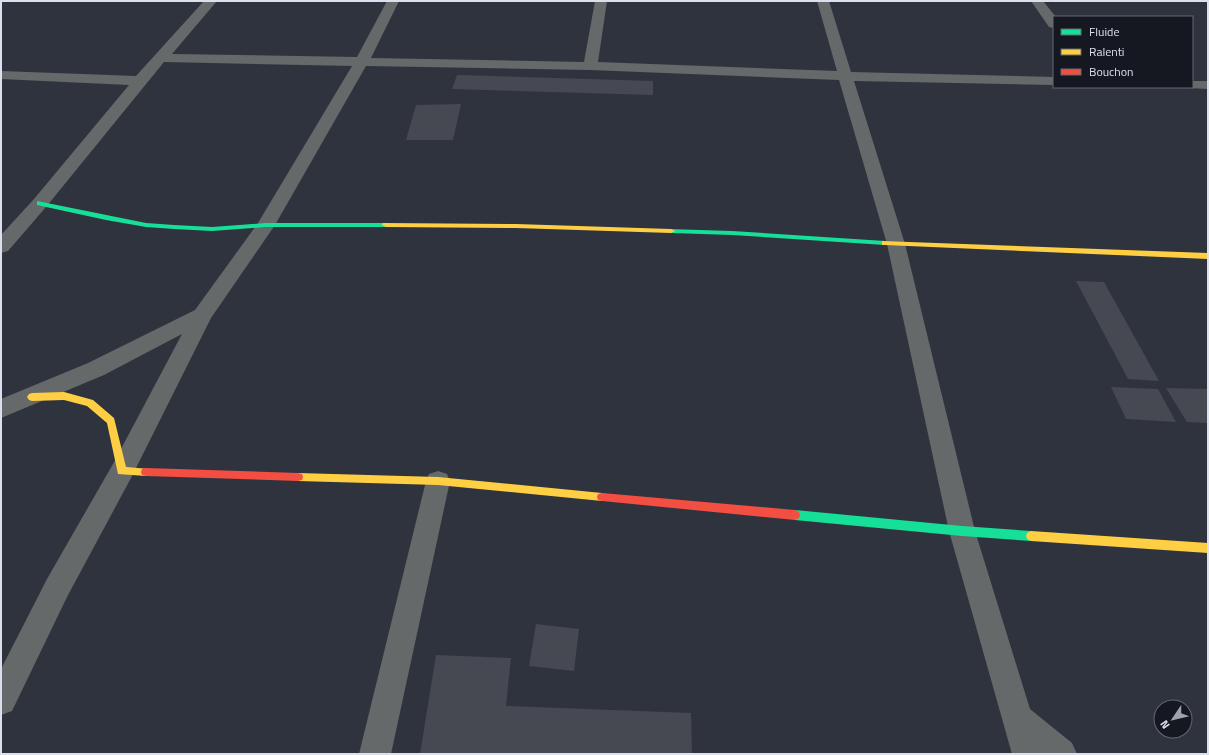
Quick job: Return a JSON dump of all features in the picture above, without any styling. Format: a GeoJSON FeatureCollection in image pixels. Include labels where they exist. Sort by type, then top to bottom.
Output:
{"type":"FeatureCollection","features":[{"type":"Feature","properties":{"kind":"street"},"geometry":{"type":"LineString","coordinates":[[1,247],[40,203],[140,82],[211,1]]}},
{"type":"Feature","properties":{"kind":"street"},"geometry":{"type":"LineString","coordinates":[[1,700],[57,588],[122,471],[202,315],[266,225],[362,61],[393,1]]}},
{"type":"Feature","properties":{"kind":"street"},"geometry":{"type":"LineString","coordinates":[[590,66],[601,1]]}},
{"type":"Feature","properties":{"kind":"street"},"geometry":{"type":"LineString","coordinates":[[823,1],[896,244],[962,531],[1028,754]]}},
{"type":"Feature","properties":{"kind":"street"},"geometry":{"type":"LineString","coordinates":[[1037,1],[1053,23]]}},
{"type":"Feature","properties":{"kind":"street"},"geometry":{"type":"LineString","coordinates":[[161,58],[590,66],[846,76],[1053,81]]}},
{"type":"Feature","properties":{"kind":"street"},"geometry":{"type":"LineString","coordinates":[[1,75],[140,82]]}},
{"type":"Feature","properties":{"kind":"street"},"geometry":{"type":"LineString","coordinates":[[1193,85],[1208,85]]}},
{"type":"Feature","properties":{"kind":"street"},"geometry":{"type":"LineString","coordinates":[[40,203],[146,225],[212,229],[266,225],[516,226],[732,233],[896,244],[1208,256]]}},
{"type":"Feature","properties":{"kind":"street"},"geometry":{"type":"LineString","coordinates":[[1,409],[96,369],[202,315]]}},
{"type":"Feature","properties":{"kind":"street"},"geometry":{"type":"LineString","coordinates":[[32,397],[64,396],[90,403],[111,421],[122,471]]}},
{"type":"Feature","properties":{"kind":"street"},"geometry":{"type":"LineString","coordinates":[[122,471],[438,481],[962,531],[1208,548]]}},
{"type":"Feature","properties":{"kind":"street"},"geometry":{"type":"LineString","coordinates":[[375,754],[438,481]]}},
{"type":"Feature","properties":{"kind":"street"},"geometry":{"type":"LineString","coordinates":[[1019,720],[1061,754]]}},
{"type":"Feature","properties":{"kind":"building"},"geometry":{"type":"Polygon","coordinates":[[[457,75],[653,81],[653,95],[452,89],[457,75]]]}},
{"type":"Feature","properties":{"kind":"building"},"geometry":{"type":"Polygon","coordinates":[[[461,104],[453,140],[406,140],[416,105],[461,104]]]}},
{"type":"Feature","properties":{"kind":"building"},"geometry":{"type":"Polygon","coordinates":[[[1076,281],[1104,282],[1159,381],[1128,379],[1076,281]]]}},
{"type":"Feature","properties":{"kind":"building"},"geometry":{"type":"Polygon","coordinates":[[[1111,387],[1158,389],[1176,422],[1126,419],[1111,387]]]}},
{"type":"Feature","properties":{"kind":"building"},"geometry":{"type":"Polygon","coordinates":[[[1166,388],[1208,389],[1208,423],[1187,422],[1166,388]]]}},
{"type":"Feature","properties":{"kind":"building"},"geometry":{"type":"Polygon","coordinates":[[[536,624],[579,629],[574,671],[529,666],[536,624]]]}},
{"type":"Feature","properties":{"kind":"building"},"geometry":{"type":"Polygon","coordinates":[[[436,655],[511,658],[506,706],[691,713],[692,754],[420,754],[436,655]]]}},
{"type":"Feature","properties":{"kind":"traffic: fast"},"geometry":{"type":"LineString","coordinates":[[40,203],[106,218],[146,225],[174,227],[212,229],[266,225],[386,225]]}},
{"type":"Feature","properties":{"kind":"traffic: fast"},"geometry":{"type":"LineString","coordinates":[[671,231],[732,233],[885,243]]}},
{"type":"Feature","properties":{"kind":"traffic: fast"},"geometry":{"type":"LineString","coordinates":[[795,515],[1031,536]]}},
{"type":"Feature","properties":{"kind":"traffic: slow"},"geometry":{"type":"LineString","coordinates":[[386,225],[516,226],[671,231]]}},
{"type":"Feature","properties":{"kind":"traffic: slow"},"geometry":{"type":"LineString","coordinates":[[885,243],[1208,256]]}},
{"type":"Feature","properties":{"kind":"traffic: slow"},"geometry":{"type":"LineString","coordinates":[[32,397],[64,396],[90,403],[111,421],[122,471],[146,472]]}},
{"type":"Feature","properties":{"kind":"traffic: slow"},"geometry":{"type":"LineString","coordinates":[[298,477],[438,481],[602,497]]}},
{"type":"Feature","properties":{"kind":"traffic: slow"},"geometry":{"type":"LineString","coordinates":[[1031,536],[1208,548]]}},
{"type":"Feature","properties":{"kind":"traffic: jam"},"geometry":{"type":"LineString","coordinates":[[146,472],[298,477]]}},
{"type":"Feature","properties":{"kind":"traffic: jam"},"geometry":{"type":"LineString","coordinates":[[602,497],[795,515]]}}]}
